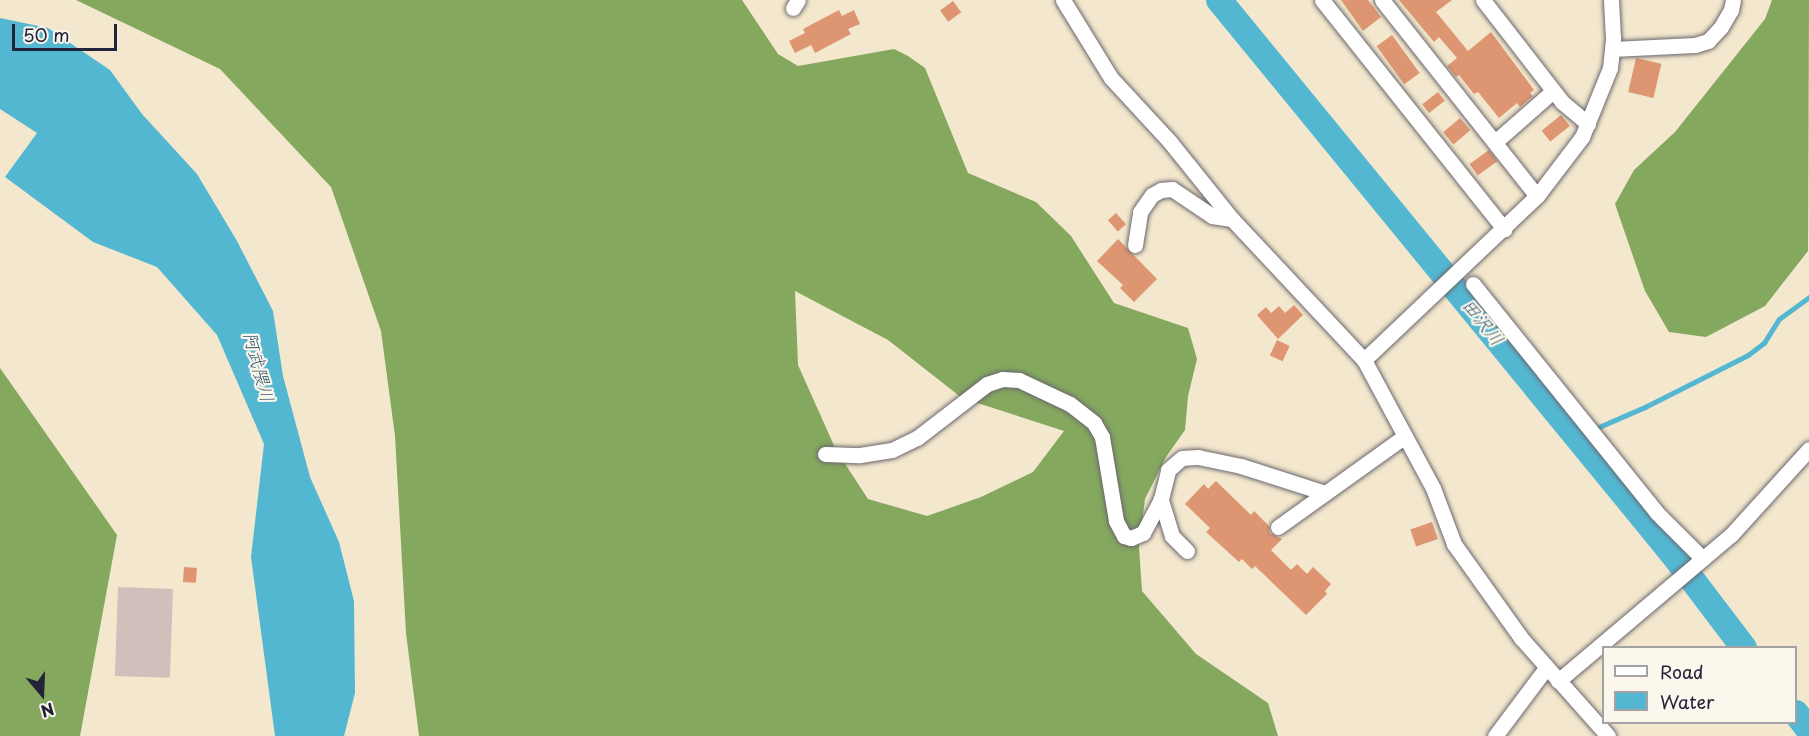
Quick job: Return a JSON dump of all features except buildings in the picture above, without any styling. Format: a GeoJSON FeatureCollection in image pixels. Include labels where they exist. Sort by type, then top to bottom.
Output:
{"type":"FeatureCollection","features":[{"type":"Feature","properties":{"kind":"street"},"geometry":{"type":"LineString","coordinates":[[1063,0],[1111,78],[1170,142],[1232,219],[1364,360],[1433,488],[1454,544],[1521,638],[1608,736]]}},
{"type":"Feature","properties":{"kind":"street"},"geometry":{"type":"LineString","coordinates":[[1322,0],[1504,229]]}},
{"type":"Feature","properties":{"kind":"street"},"geometry":{"type":"LineString","coordinates":[[1382,0],[1537,196]]}},
{"type":"Feature","properties":{"kind":"street"},"geometry":{"type":"LineString","coordinates":[[1483,0],[1553,91],[1577,117],[1588,124]]}},
{"type":"Feature","properties":{"kind":"street"},"geometry":{"type":"LineString","coordinates":[[1364,360],[1504,229],[1537,196],[1569,156],[1588,124],[1610,68],[1611,0]]}},
{"type":"Feature","properties":{"kind":"street"},"geometry":{"type":"LineString","coordinates":[[1612,49],[1695,45],[1708,41],[1721,27],[1733,0]]}},
{"type":"Feature","properties":{"kind":"street"},"geometry":{"type":"LineString","coordinates":[[1495,142],[1553,91]]}},
{"type":"Feature","properties":{"kind":"street"},"geometry":{"type":"LineString","coordinates":[[1135,245],[1140,212],[1152,195],[1161,190],[1172,189],[1212,216],[1232,219]]}},
{"type":"Feature","properties":{"kind":"street"},"geometry":{"type":"LineString","coordinates":[[1473,284],[1656,512],[1703,559]]}},
{"type":"Feature","properties":{"kind":"street"},"geometry":{"type":"LineString","coordinates":[[825,454],[860,455],[892,450],[917,438],[987,384],[1002,379],[1019,380],[1070,404],[1094,423],[1102,437],[1116,521],[1124,536],[1131,538],[1143,533],[1161,499],[1165,478],[1174,462],[1182,458],[1198,456],[1241,466],[1326,493]]}},
{"type":"Feature","properties":{"kind":"street"},"geometry":{"type":"LineString","coordinates":[[1278,527],[1405,436]]}},
{"type":"Feature","properties":{"kind":"street"},"geometry":{"type":"LineString","coordinates":[[1558,681],[1731,535],[1809,449]]}},
{"type":"Feature","properties":{"kind":"street"},"geometry":{"type":"LineString","coordinates":[[1161,499],[1172,536],[1187,551]]}},
{"type":"Feature","properties":{"kind":"street"},"geometry":{"type":"LineString","coordinates":[[1495,736],[1546,668]]}},
{"type":"Feature","properties":{"kind":"shaded area"},"geometry":{"type":"Polygon","coordinates":[[[118,587],[173,589],[170,678],[115,676],[118,587]]]}},
{"type":"Feature","properties":{"kind":"green space"},"geometry":{"type":"Polygon","coordinates":[[[76,0],[742,0],[778,54],[798,66],[894,49],[908,56],[925,68],[968,173],[1036,202],[1071,236],[1114,303],[1188,328],[1197,359],[1188,396],[1185,430],[1166,457],[1145,499],[1139,547],[1142,591],[1196,654],[1268,703],[1278,736],[419,736],[406,633],[395,436],[381,331],[331,187],[220,69],[76,0]],[[795,291],[798,365],[836,450],[868,499],[927,516],[981,497],[1033,472],[1064,431],[962,398],[888,340],[795,291]]]}},
{"type":"Feature","properties":{"kind":"green space"},"geometry":{"type":"Polygon","coordinates":[[[1772,0],[1809,0],[1808,251],[1765,306],[1706,337],[1669,332],[1645,291],[1615,204],[1634,170],[1675,132],[1765,19],[1772,0]]]}},
{"type":"Feature","properties":{"kind":"green space"},"geometry":{"type":"Polygon","coordinates":[[[0,368],[117,535],[80,736],[0,736],[0,368]]]}},
{"type":"Feature","properties":{"kind":"water","name":"阿武隈川"},"geometry":{"type":"Polygon","coordinates":[[[0,18],[48,28],[110,70],[142,114],[197,174],[237,241],[273,311],[283,376],[310,477],[339,542],[354,601],[355,693],[344,736],[275,736],[251,557],[264,444],[217,335],[157,267],[93,242],[5,177],[37,133],[0,109],[0,18]]]}},
{"type":"Feature","properties":{"kind":"waterway","name":"田沢川"},"geometry":{"type":"LineString","coordinates":[[1219,0],[1672,553],[1742,646]]}},
{"type":"Feature","properties":{"kind":"waterway"},"geometry":{"type":"LineString","coordinates":[[1576,437],[1645,407],[1748,355],[1764,343],[1779,319],[1809,297]]}},
{"type":"Feature","properties":{"kind":"waterway","name":"田沢川"},"geometry":{"type":"LineString","coordinates":[[1797,714],[1809,730]]}}]}
